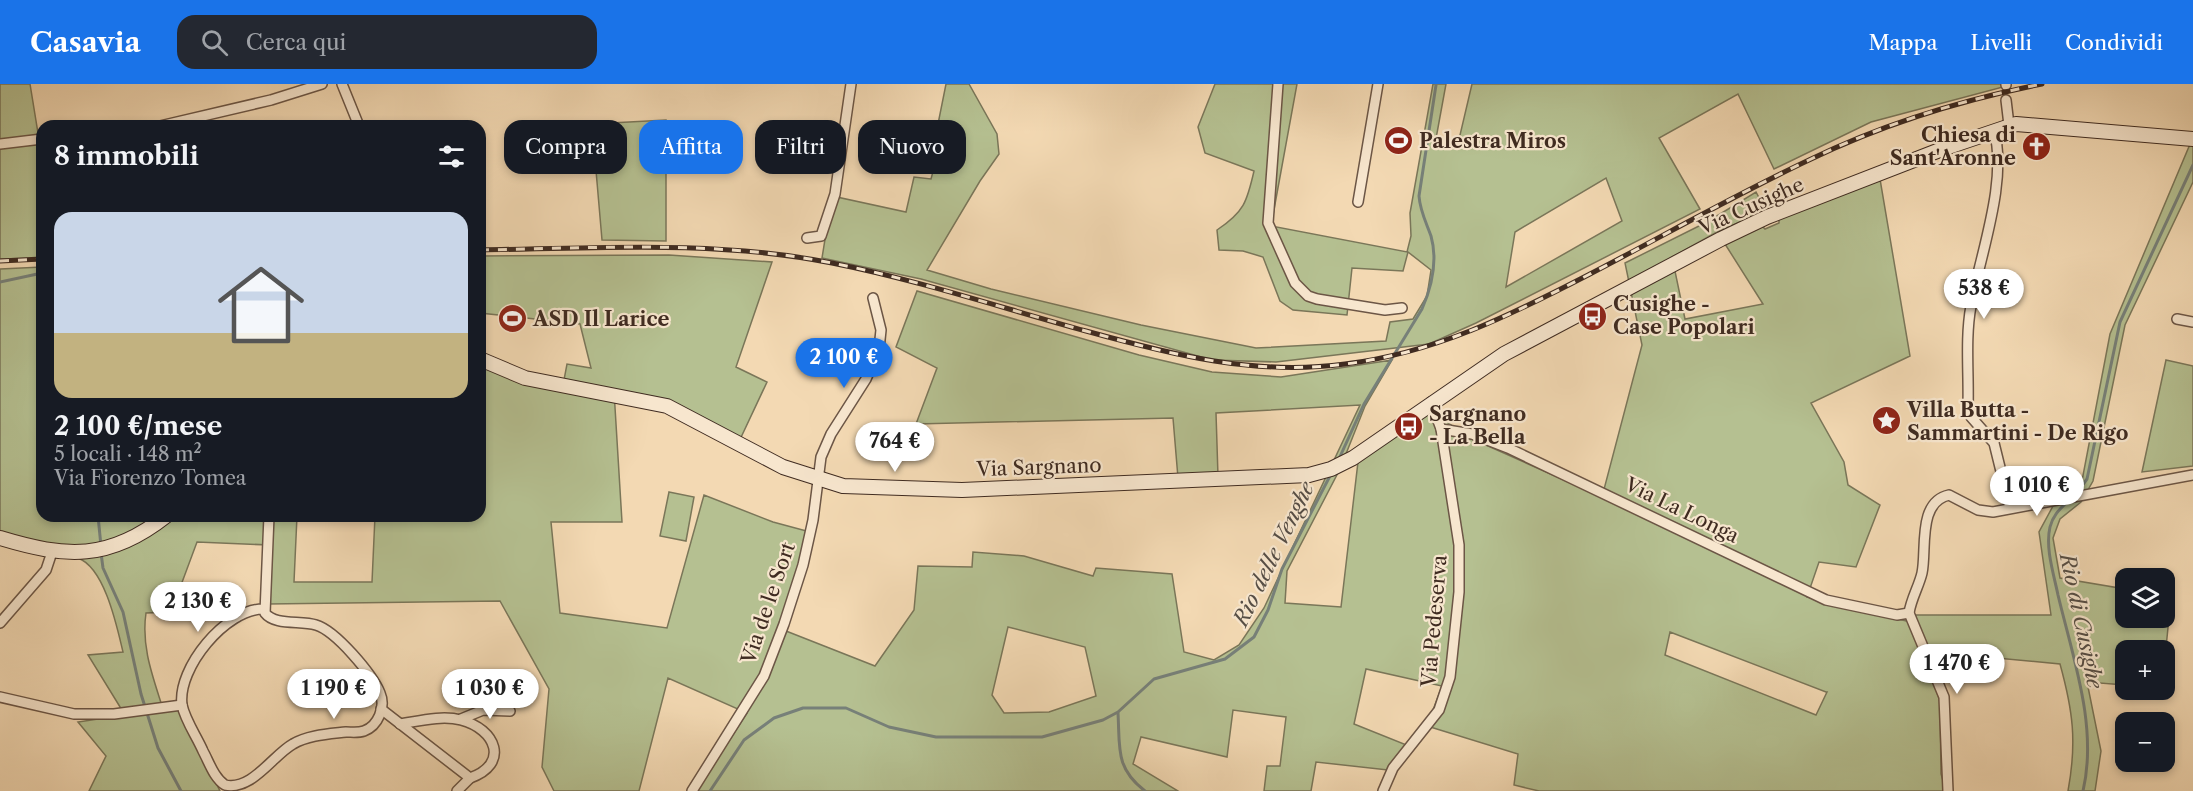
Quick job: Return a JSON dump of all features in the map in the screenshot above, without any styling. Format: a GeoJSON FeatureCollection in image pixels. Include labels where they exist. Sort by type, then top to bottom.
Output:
{"type":"FeatureCollection","features":[{"type":"Feature","properties":{"kind":"street"},"geometry":{"type":"LineString","coordinates":[[186,120],[271,100],[322,84]]}},
{"type":"Feature","properties":{"kind":"street"},"geometry":{"type":"LineString","coordinates":[[342,84],[357,120]]}},
{"type":"Feature","properties":{"kind":"street"},"geometry":{"type":"LineString","coordinates":[[807,238],[822,236],[835,194],[851,84]]}},
{"type":"Feature","properties":{"kind":"street"},"geometry":{"type":"LineString","coordinates":[[1278,84],[1268,223],[1295,283],[1308,296],[1317,299],[1385,310],[1402,308]]}},
{"type":"Feature","properties":{"kind":"street"},"geometry":{"type":"LineString","coordinates":[[1358,202],[1378,84]]}},
{"type":"Feature","properties":{"kind":"street"},"geometry":{"type":"LineString","coordinates":[[2006,100],[2009,126]]}},
{"type":"Feature","properties":{"kind":"street","name":"Via Cusighe"},"geometry":{"type":"LineString","coordinates":[[1366,449],[1431,402],[1504,354],[1721,239],[1767,217],[1994,130],[2009,126],[2048,125],[2193,139]]}},
{"type":"Feature","properties":{"kind":"street"},"geometry":{"type":"LineString","coordinates":[[1994,130],[1997,165],[1993,210],[1971,308],[1968,406],[1971,417],[1994,443],[2010,508]]}},
{"type":"Feature","properties":{"kind":"street"},"geometry":{"type":"LineString","coordinates":[[0,144],[36,140]]}},
{"type":"Feature","properties":{"kind":"street","name":"Via de le Sort"},"geometry":{"type":"LineString","coordinates":[[692,791],[768,665],[803,565],[825,445],[874,363],[881,330],[873,298]]}},
{"type":"Feature","properties":{"kind":"street"},"geometry":{"type":"LineString","coordinates":[[2177,319],[2193,322]]}},
{"type":"Feature","properties":{"kind":"street","name":"Via Sargnano"},"geometry":{"type":"LineString","coordinates":[[486,362],[525,378],[667,406],[783,467],[843,486],[962,490],[1309,475],[1336,466],[1366,449]]}},
{"type":"Feature","properties":{"kind":"street","name":"Via Pedeserva"},"geometry":{"type":"LineString","coordinates":[[1383,791],[1393,768],[1439,710],[1450,677],[1459,592],[1459,545],[1440,429],[1431,402]]}},
{"type":"Feature","properties":{"kind":"street","name":"Via La Longa"},"geometry":{"type":"LineString","coordinates":[[1440,429],[1472,434],[1508,448],[1826,600],[1897,615],[1909,612]]}},
{"type":"Feature","properties":{"kind":"street"},"geometry":{"type":"LineString","coordinates":[[1948,791],[1947,710],[1909,612],[1924,559],[1923,543],[1930,511],[1942,497],[1952,495],[1983,511],[2193,476]]}},
{"type":"Feature","properties":{"kind":"street"},"geometry":{"type":"LineString","coordinates":[[0,538],[52,552],[72,554],[101,549],[140,534],[157,522]]}},
{"type":"Feature","properties":{"kind":"street"},"geometry":{"type":"LineString","coordinates":[[263,609],[246,612],[234,618],[213,636],[188,678],[182,705],[213,770],[225,788],[237,789],[251,785],[280,754],[301,740],[366,730],[376,722],[381,709],[379,690],[331,632],[309,623],[272,619],[263,609],[268,522]]}},
{"type":"Feature","properties":{"kind":"street"},"geometry":{"type":"LineString","coordinates":[[0,623],[46,570],[52,552]]}},
{"type":"Feature","properties":{"kind":"street"},"geometry":{"type":"LineString","coordinates":[[0,697],[74,714],[141,712],[182,705]]}},
{"type":"Feature","properties":{"kind":"street"},"geometry":{"type":"LineString","coordinates":[[381,709],[470,778]]}},
{"type":"Feature","properties":{"kind":"street"},"geometry":{"type":"LineString","coordinates":[[400,724],[441,718],[461,719],[483,710],[510,711]]}},
{"type":"Feature","properties":{"kind":"street"},"geometry":{"type":"LineString","coordinates":[[457,791],[470,778],[493,764],[495,753],[494,746],[485,733],[461,719]]}},
{"type":"Feature","properties":{"kind":"green space"},"geometry":{"type":"Polygon","coordinates":[[[0,84],[30,84],[36,121],[36,258],[0,259],[0,84]]]}},
{"type":"Feature","properties":{"kind":"green space"},"geometry":{"type":"Polygon","coordinates":[[[946,84],[969,84],[997,134],[999,154],[980,181],[927,270],[991,289],[1141,325],[1256,348],[1386,341],[1390,322],[1413,319],[1427,296],[1431,270],[1408,252],[1403,271],[1352,268],[1347,315],[1293,310],[1280,301],[1263,257],[1243,251],[1219,250],[1217,230],[1239,212],[1249,191],[1254,171],[1205,153],[1198,127],[1215,84],[1297,84],[1271,226],[1407,252],[1411,236],[1410,213],[1433,84],[1446,84],[1435,144],[1457,148],[1472,84],[2003,84],[2003,87],[1871,122],[1774,169],[1738,94],[1659,138],[1700,209],[1476,323],[1429,344],[1276,362],[1212,360],[921,279],[822,258],[832,196],[906,212],[914,177],[931,179],[932,174],[966,174],[966,120],[939,120],[946,84]],[[1606,178],[1515,232],[1506,287],[1622,221],[1606,178]]]}},
{"type":"Feature","properties":{"kind":"green space"},"geometry":{"type":"Polygon","coordinates":[[[639,121],[639,174],[666,174],[666,241],[602,240],[596,174],[627,174],[627,122],[639,121]]]}},
{"type":"Feature","properties":{"kind":"green space"},"geometry":{"type":"Polygon","coordinates":[[[2193,137],[2193,182],[2125,325],[2093,481],[2081,502],[2060,519],[2053,538],[2060,578],[2115,587],[2115,628],[2168,628],[2167,640],[2115,640],[2115,684],[2087,682],[2101,751],[2095,791],[2068,791],[2073,742],[2071,712],[2060,664],[1922,651],[1940,701],[1941,774],[1946,791],[1539,791],[1514,785],[1518,754],[1427,726],[1442,686],[1366,669],[1354,724],[1409,746],[1388,770],[1316,762],[1311,791],[1264,791],[1267,766],[1280,766],[1286,717],[1233,710],[1227,757],[1141,737],[1133,764],[1178,791],[696,791],[747,713],[668,678],[639,791],[554,791],[542,767],[549,689],[500,601],[268,604],[269,545],[197,542],[171,612],[146,613],[145,638],[149,662],[163,709],[179,708],[220,791],[89,791],[106,756],[78,722],[125,715],[88,655],[123,652],[103,586],[96,573],[87,564],[69,555],[0,540],[0,269],[36,267],[36,522],[297,522],[294,582],[372,582],[375,522],[486,522],[486,361],[515,373],[564,380],[567,364],[591,368],[580,324],[486,314],[486,256],[669,255],[772,262],[736,367],[767,382],[736,448],[687,421],[614,391],[622,522],[551,522],[560,613],[667,628],[704,495],[773,522],[814,533],[786,631],[875,666],[914,610],[918,566],[972,567],[973,552],[1024,556],[1093,576],[1096,568],[1172,574],[1184,652],[1214,660],[1239,645],[1264,608],[1360,405],[1216,413],[1218,476],[1178,478],[1173,418],[916,424],[937,368],[896,347],[917,291],[1139,355],[1212,372],[1281,377],[1392,360],[1365,406],[1340,469],[1287,571],[1285,603],[1341,607],[1358,462],[1430,410],[1468,437],[1602,497],[1642,345],[1625,263],[1707,222],[1756,192],[1766,211],[1719,231],[1672,257],[1685,319],[1763,304],[1725,244],[1762,226],[1765,229],[1779,223],[1779,219],[1880,179],[1910,356],[1811,403],[1844,462],[1848,485],[1880,505],[1856,567],[1819,562],[1807,597],[1906,621],[1915,615],[2051,615],[2039,532],[2053,506],[2081,486],[2110,334],[2193,137]],[[1008,627],[992,695],[1004,713],[1049,712],[1096,696],[1085,647],[1008,627]],[[1670,632],[1665,655],[1816,715],[1827,692],[1670,632]]]}},
{"type":"Feature","properties":{"kind":"green space"},"geometry":{"type":"Polygon","coordinates":[[[2166,360],[2193,366],[2193,466],[2142,472],[2166,360]]]}},
{"type":"Feature","properties":{"kind":"green space"},"geometry":{"type":"Polygon","coordinates":[[[669,492],[694,497],[686,541],[660,536],[669,492]]]}},
{"type":"Feature","properties":{"kind":"waterway","name":"Rio delle Venghe"},"geometry":{"type":"LineString","coordinates":[[1338,461],[1364,404],[1422,309],[1429,291],[1434,264],[1433,245],[1419,196],[1436,85]]}},
{"type":"Feature","properties":{"kind":"waterway","name":"Rio di Cusighe"},"geometry":{"type":"LineString","coordinates":[[2075,495],[2087,479],[2120,322],[2193,165]]}},
{"type":"Feature","properties":{"kind":"waterway"},"geometry":{"type":"LineString","coordinates":[[0,282],[36,274]]}},
{"type":"Feature","properties":{"kind":"waterway","name":"Rio delle Venghe"},"geometry":{"type":"LineString","coordinates":[[710,791],[744,740],[774,718],[803,708],[846,708],[889,727],[936,737],[1042,737],[1103,720],[1118,712],[1154,679],[1225,659],[1254,637],[1268,610],[1282,569],[1332,472]]}},
{"type":"Feature","properties":{"kind":"waterway","name":"Rio di Cusighe"},"geometry":{"type":"LineString","coordinates":[[2068,501],[2057,512],[2050,527],[2049,552],[2086,717],[2087,767],[2083,791]]}},
{"type":"Feature","properties":{"kind":"waterway"},"geometry":{"type":"LineString","coordinates":[[99,522],[101,546]]}},
{"type":"Feature","properties":{"kind":"waterway"},"geometry":{"type":"LineString","coordinates":[[101,553],[103,568],[123,612],[141,694],[158,748],[181,791]]}},
{"type":"Feature","properties":{"kind":"waterway"},"geometry":{"type":"LineString","coordinates":[[1118,713],[1121,756],[1124,765],[1128,774],[1145,791]]}},
{"type":"Feature","properties":{"kind":"railway"},"geometry":{"type":"LineString","coordinates":[[486,250],[657,247],[701,248],[789,256],[832,263],[896,278],[1118,340],[1182,355],[1246,365],[1279,367],[1345,364],[1378,359],[1441,342],[1501,318],[1590,274],[1781,173],[1865,135],[1923,114],[2042,84]]}},
{"type":"Feature","properties":{"kind":"railway"},"geometry":{"type":"LineString","coordinates":[[0,261],[36,259]]}},
{"type":"Feature","properties":{"kind":"place","name":"Palestra Miros"},"geometry":{"type":"Point","coordinates":[1398,141]}},
{"type":"Feature","properties":{"kind":"place","name":"Chiesa di Sant'Aronne"},"geometry":{"type":"Point","coordinates":[2037,146]}},
{"type":"Feature","properties":{"kind":"place","name":"Cusighe - Case Popolari"},"geometry":{"type":"Point","coordinates":[1592,316]}},
{"type":"Feature","properties":{"kind":"place","name":"ASD Il Larice"},"geometry":{"type":"Point","coordinates":[512,319]}},
{"type":"Feature","properties":{"kind":"place","name":"Villa Butta - Sammartini - De Rigo"},"geometry":{"type":"Point","coordinates":[1886,421]}},
{"type":"Feature","properties":{"kind":"place","name":"Sargnano - La Bella"},"geometry":{"type":"Point","coordinates":[1408,426]}}]}
